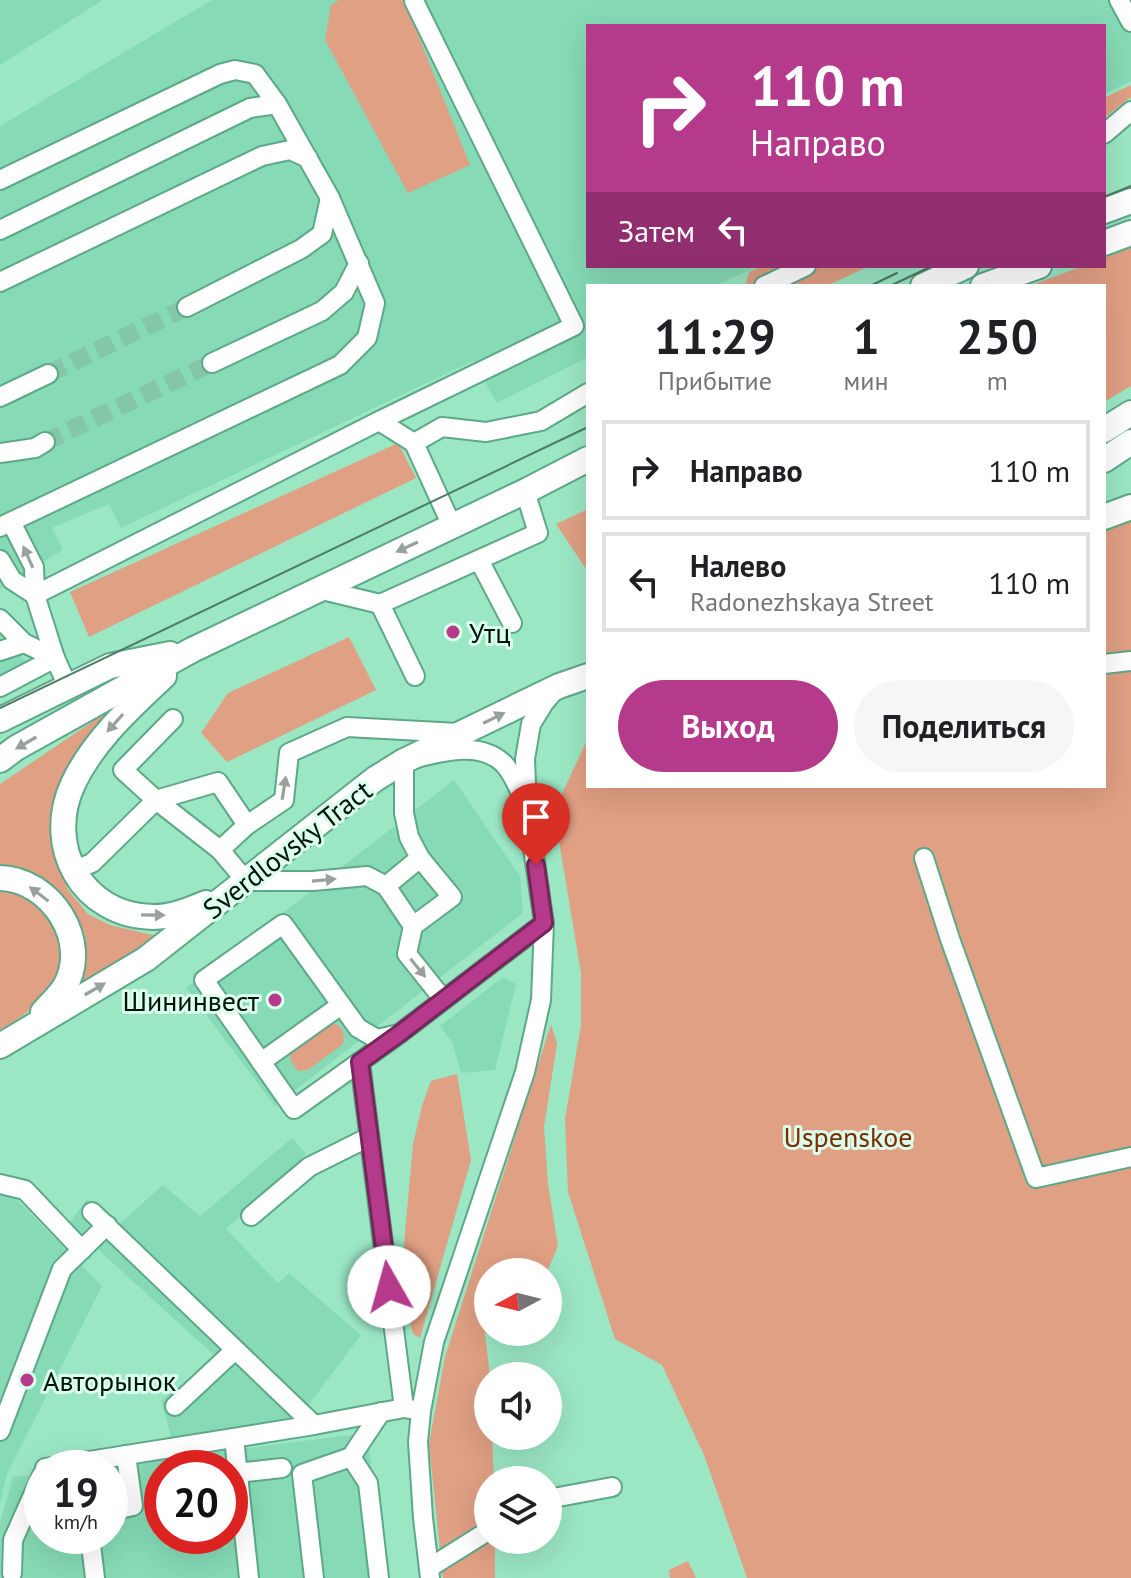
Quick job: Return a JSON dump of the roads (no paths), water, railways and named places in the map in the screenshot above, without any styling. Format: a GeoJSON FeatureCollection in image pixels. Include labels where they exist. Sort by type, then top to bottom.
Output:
{"type":"FeatureCollection","features":[{"type":"Feature","properties":{"kind":"main road"},"geometry":{"type":"LineString","coordinates":[[1106,210],[1131,201]]}},
{"type":"Feature","properties":{"kind":"main road"},"geometry":{"type":"LineString","coordinates":[[1106,242],[1131,233]]}},
{"type":"Feature","properties":{"kind":"main road"},"geometry":{"type":"LineString","coordinates":[[927,284],[962,268]]}},
{"type":"Feature","properties":{"kind":"main road"},"geometry":{"type":"LineString","coordinates":[[989,284],[1033,268]]}},
{"type":"Feature","properties":{"kind":"main road"},"geometry":{"type":"LineString","coordinates":[[1106,429],[1131,413]]}},
{"type":"Feature","properties":{"kind":"main road"},"geometry":{"type":"LineString","coordinates":[[1106,459],[1131,442]]}},
{"type":"Feature","properties":{"kind":"main road"},"geometry":{"type":"LineString","coordinates":[[0,760],[16,748],[192,650],[586,460]]}},
{"type":"Feature","properties":{"kind":"main road"},"geometry":{"type":"LineString","coordinates":[[527,490],[586,469]]}},
{"type":"Feature","properties":{"kind":"main road"},"geometry":{"type":"LineString","coordinates":[[1106,516],[1131,507]]}},
{"type":"Feature","properties":{"kind":"main road"},"geometry":{"type":"LineString","coordinates":[[0,720],[110,666],[192,650]]}},
{"type":"Feature","properties":{"kind":"main road"},"geometry":{"type":"LineString","coordinates":[[192,650],[122,715],[95,747],[72,785],[64,817],[64,842],[72,871],[87,890],[123,912],[152,917],[181,913],[238,887]]}},
{"type":"Feature","properties":{"kind":"main road","name":"Sverdlovsky Tract"},"geometry":{"type":"LineString","coordinates":[[0,1046],[146,959],[375,779],[404,761],[559,686],[586,677]]}},
{"type":"Feature","properties":{"kind":"main road"},"geometry":{"type":"LineString","coordinates":[[0,878],[35,888],[57,908],[71,933],[72,964],[65,988],[28,1028]]}},
{"type":"Feature","properties":{"kind":"street"},"geometry":{"type":"LineString","coordinates":[[1119,0],[1131,22]]}},
{"type":"Feature","properties":{"kind":"street"},"geometry":{"type":"LineString","coordinates":[[35,595],[574,326],[414,1]]}},
{"type":"Feature","properties":{"kind":"street"},"geometry":{"type":"LineString","coordinates":[[0,180],[220,74],[235,70],[255,74],[277,104],[330,198],[375,303],[367,338],[340,365],[5,525],[34,567],[35,595],[55,658],[68,687]]}},
{"type":"Feature","properties":{"kind":"street"},"geometry":{"type":"LineString","coordinates":[[0,230],[250,108],[277,104]]}},
{"type":"Feature","properties":{"kind":"street"},"geometry":{"type":"LineString","coordinates":[[1106,132],[1131,111]]}},
{"type":"Feature","properties":{"kind":"street"},"geometry":{"type":"LineString","coordinates":[[0,282],[262,156],[290,150],[308,158]]}},
{"type":"Feature","properties":{"kind":"street"},"geometry":{"type":"LineString","coordinates":[[187,307],[301,249],[322,234],[330,198]]}},
{"type":"Feature","properties":{"kind":"street"},"geometry":{"type":"LineString","coordinates":[[212,363],[322,311],[344,292],[359,263]]}},
{"type":"Feature","properties":{"kind":"street"},"geometry":{"type":"LineString","coordinates":[[768,284],[802,268]]}},
{"type":"Feature","properties":{"kind":"street"},"geometry":{"type":"LineString","coordinates":[[0,397],[48,374]]}},
{"type":"Feature","properties":{"kind":"street"},"geometry":{"type":"LineString","coordinates":[[414,443],[442,427],[486,432],[541,421],[586,394]]}},
{"type":"Feature","properties":{"kind":"street"},"geometry":{"type":"LineString","coordinates":[[379,421],[414,443],[452,526]]}},
{"type":"Feature","properties":{"kind":"street"},"geometry":{"type":"LineString","coordinates":[[0,453],[35,448],[45,442]]}},
{"type":"Feature","properties":{"kind":"street"},"geometry":{"type":"LineString","coordinates":[[318,589],[380,604],[538,533],[527,490]]}},
{"type":"Feature","properties":{"kind":"street"},"geometry":{"type":"LineString","coordinates":[[0,560],[12,580],[35,595]]}},
{"type":"Feature","properties":{"kind":"street"},"geometry":{"type":"LineString","coordinates":[[479,560],[512,623]]}},
{"type":"Feature","properties":{"kind":"street"},"geometry":{"type":"LineString","coordinates":[[380,604],[415,676]]}},
{"type":"Feature","properties":{"kind":"street"},"geometry":{"type":"LineString","coordinates":[[0,619],[24,643],[55,658]]}},
{"type":"Feature","properties":{"kind":"street"},"geometry":{"type":"LineString","coordinates":[[0,651],[24,643]]}},
{"type":"Feature","properties":{"kind":"street"},"geometry":{"type":"LineString","coordinates":[[0,687],[55,658]]}},
{"type":"Feature","properties":{"kind":"street"},"geometry":{"type":"LineString","coordinates":[[1106,664],[1131,661]]}},
{"type":"Feature","properties":{"kind":"street"},"geometry":{"type":"LineString","coordinates":[[413,1409],[525,1072],[541,1000],[544,923],[527,808],[525,759],[531,724],[559,686]]}},
{"type":"Feature","properties":{"kind":"street"},"geometry":{"type":"LineString","coordinates":[[173,719],[123,770],[220,850],[238,887],[367,876],[386,886],[413,926]]}},
{"type":"Feature","properties":{"kind":"street"},"geometry":{"type":"LineString","coordinates":[[220,850],[247,825],[284,800],[289,753],[347,727],[462,733]]}},
{"type":"Feature","properties":{"kind":"street"},"geometry":{"type":"LineString","coordinates":[[443,999],[407,954],[413,926],[452,897],[420,858],[409,837],[404,813],[404,761],[452,749],[486,752],[503,763],[517,783],[527,808]]}},
{"type":"Feature","properties":{"kind":"street"},"geometry":{"type":"LineString","coordinates":[[72,871],[92,863],[156,800],[218,782],[247,825]]}},
{"type":"Feature","properties":{"kind":"street"},"geometry":{"type":"LineString","coordinates":[[386,886],[420,858]]}},
{"type":"Feature","properties":{"kind":"street"},"geometry":{"type":"LineString","coordinates":[[924,858],[1036,1178],[1131,1157]]}},
{"type":"Feature","properties":{"kind":"street"},"geometry":{"type":"LineString","coordinates":[[399,1034],[377,1039],[358,1028],[283,924],[204,980],[294,1109],[399,1034],[544,923]]}},
{"type":"Feature","properties":{"kind":"street"},"geometry":{"type":"LineString","coordinates":[[261,1062],[341,1005]]}},
{"type":"Feature","properties":{"kind":"street"},"geometry":{"type":"LineString","coordinates":[[360,1062],[369,1137],[418,1442],[429,1573],[474,1541]]}},
{"type":"Feature","properties":{"kind":"street"},"geometry":{"type":"LineString","coordinates":[[251,1216],[309,1167],[369,1137]]}},
{"type":"Feature","properties":{"kind":"street"},"geometry":{"type":"LineString","coordinates":[[0,1184],[25,1190],[82,1250]]}},
{"type":"Feature","properties":{"kind":"street"},"geometry":{"type":"LineString","coordinates":[[92,1212],[314,1425]]}},
{"type":"Feature","properties":{"kind":"street"},"geometry":{"type":"LineString","coordinates":[[0,1431],[62,1269],[107,1225]]}},
{"type":"Feature","properties":{"kind":"street"},"geometry":{"type":"LineString","coordinates":[[175,1406],[235,1350]]}},
{"type":"Feature","properties":{"kind":"street"},"geometry":{"type":"LineString","coordinates":[[128,1455],[413,1409]]}},
{"type":"Feature","properties":{"kind":"street"},"geometry":{"type":"LineString","coordinates":[[314,1578],[302,1474],[351,1457],[381,1412]]}},
{"type":"Feature","properties":{"kind":"street"},"geometry":{"type":"LineString","coordinates":[[234,1438],[235,1450]]}},
{"type":"Feature","properties":{"kind":"street"},"geometry":{"type":"LineString","coordinates":[[351,1457],[368,1483],[379,1578]]}},
{"type":"Feature","properties":{"kind":"street"},"geometry":{"type":"LineString","coordinates":[[248,1472],[282,1468]]}},
{"type":"Feature","properties":{"kind":"street"},"geometry":{"type":"LineString","coordinates":[[128,1470],[133,1506],[128,1507]]}},
{"type":"Feature","properties":{"kind":"street"},"geometry":{"type":"LineString","coordinates":[[562,1496],[612,1487]]}},
{"type":"Feature","properties":{"kind":"street"},"geometry":{"type":"LineString","coordinates":[[12,1573],[13,1540],[24,1515]]}},
{"type":"Feature","properties":{"kind":"street"},"geometry":{"type":"LineString","coordinates":[[92,1554],[95,1578]]}},
{"type":"Feature","properties":{"kind":"street"},"geometry":{"type":"LineString","coordinates":[[246,1554],[249,1578]]}},
{"type":"Feature","properties":{"kind":"tunnel"},"geometry":{"type":"LineString","coordinates":[[48,374],[187,307]]}},
{"type":"Feature","properties":{"kind":"tunnel"},"geometry":{"type":"LineString","coordinates":[[45,442],[212,363]]}},
{"type":"Feature","properties":{"kind":"tram line"},"geometry":{"type":"LineString","coordinates":[[1106,196],[1131,186]]}},
{"type":"Feature","properties":{"kind":"tram line"},"geometry":{"type":"LineString","coordinates":[[894,284],[928,268]]}},
{"type":"Feature","properties":{"kind":"tram line"},"geometry":{"type":"LineString","coordinates":[[874,284],[897,273]]}},
{"type":"Feature","properties":{"kind":"tram line"},"geometry":{"type":"LineString","coordinates":[[0,708],[586,428]]}},
{"type":"Feature","properties":{"kind":"place","name":"Утц"},"geometry":{"type":"Point","coordinates":[453,632]}},
{"type":"Feature","properties":{"kind":"place","name":"Шининвест"},"geometry":{"type":"Point","coordinates":[275,1000]}},
{"type":"Feature","properties":{"kind":"place","name":"Авторынок"},"geometry":{"type":"Point","coordinates":[27,1380]}},
{"type":"Feature","properties":{"kind":"park label","name":"Uspenskoe"},"geometry":{"type":"Point","coordinates":[848,1136]}}]}
